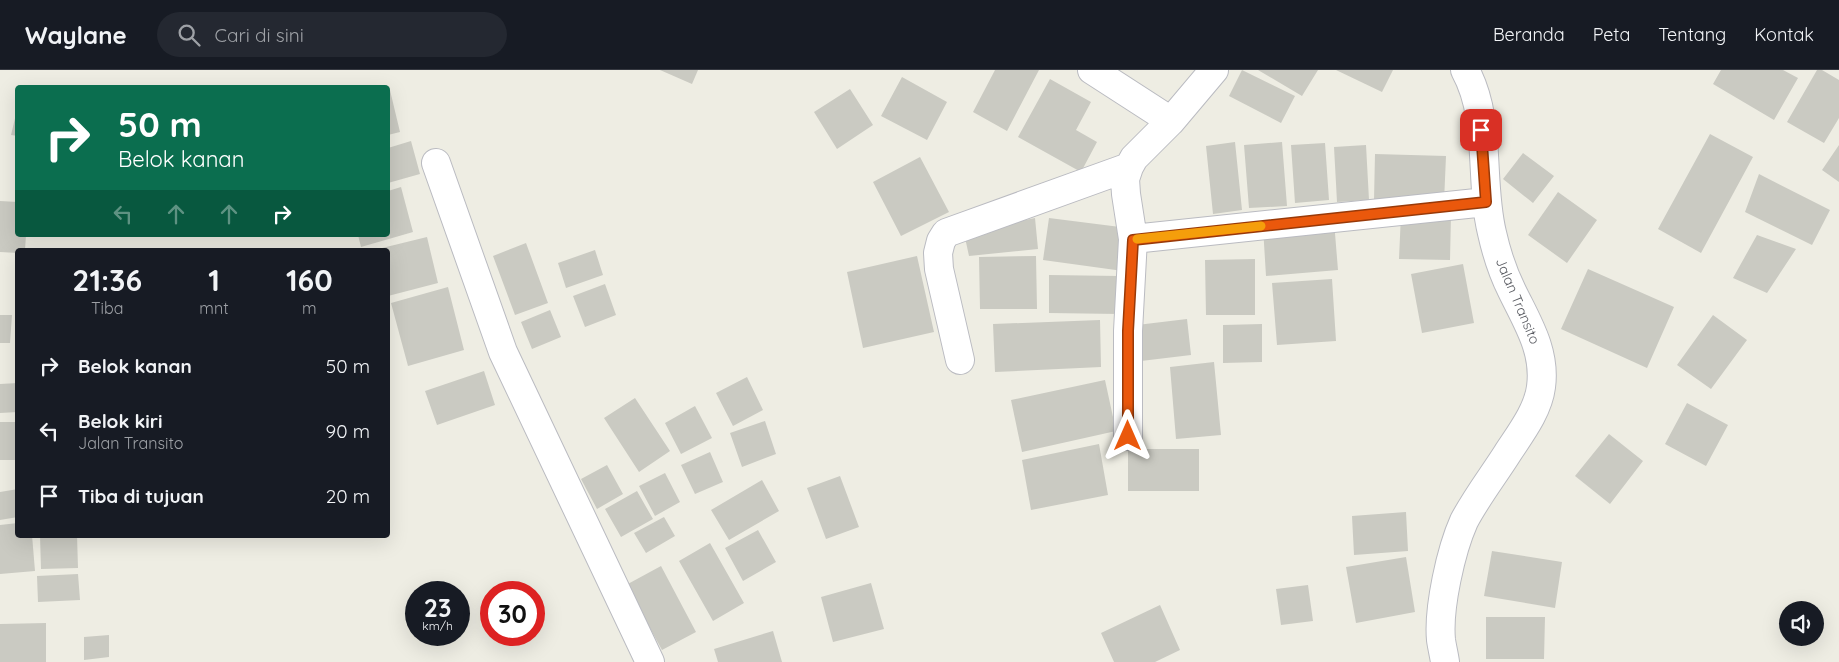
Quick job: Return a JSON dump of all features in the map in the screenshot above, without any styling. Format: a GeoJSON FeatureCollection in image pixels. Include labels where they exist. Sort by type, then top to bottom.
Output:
{"type":"FeatureCollection","features":[{"type":"Feature","properties":{"kind":"street"},"geometry":{"type":"LineString","coordinates":[[1092,70],[1171,121]]}},
{"type":"Feature","properties":{"kind":"street"},"geometry":{"type":"LineString","coordinates":[[1128,436],[1128,331],[1133,240],[1125,178],[1134,158],[1171,121],[1214,70]]}},
{"type":"Feature","properties":{"kind":"street","name":"Jalan Transito"},"geometry":{"type":"LineString","coordinates":[[1445,662],[1441,639],[1450,560],[1464,521],[1517,438],[1532,411],[1541,388],[1542,362],[1534,335],[1510,288],[1492,234],[1486,202],[1480,112],[1474,75]]}},
{"type":"Feature","properties":{"kind":"street"},"geometry":{"type":"LineString","coordinates":[[436,163],[503,352],[650,662]]}},
{"type":"Feature","properties":{"kind":"street"},"geometry":{"type":"LineString","coordinates":[[960,360],[939,269],[938,253],[941,241],[946,233],[1129,168]]}},
{"type":"Feature","properties":{"kind":"street"},"geometry":{"type":"LineString","coordinates":[[1133,240],[1486,202]]}},
{"type":"Feature","properties":{"kind":"building"},"geometry":{"type":"Polygon","coordinates":[[[660,70],[698,70],[692,84],[660,70]]]}},
{"type":"Feature","properties":{"kind":"building"},"geometry":{"type":"Polygon","coordinates":[[[995,70],[1039,70],[1007,131],[973,112],[995,70]]]}},
{"type":"Feature","properties":{"kind":"building"},"geometry":{"type":"Polygon","coordinates":[[[1242,70],[1295,96],[1281,123],[1229,96],[1242,70]]]}},
{"type":"Feature","properties":{"kind":"building"},"geometry":{"type":"Polygon","coordinates":[[[1258,70],[1318,70],[1302,96],[1258,70]]]}},
{"type":"Feature","properties":{"kind":"building"},"geometry":{"type":"Polygon","coordinates":[[[1336,70],[1393,70],[1382,92],[1336,70]]]}},
{"type":"Feature","properties":{"kind":"building"},"geometry":{"type":"Polygon","coordinates":[[[1721,70],[1783,70],[1798,78],[1774,120],[1713,84],[1721,70]]]}},
{"type":"Feature","properties":{"kind":"building"},"geometry":{"type":"Polygon","coordinates":[[[1817,70],[1822,70],[1839,80],[1839,118],[1824,143],[1787,122],[1817,70]]]}},
{"type":"Feature","properties":{"kind":"building"},"geometry":{"type":"Polygon","coordinates":[[[902,77],[947,102],[927,140],[881,116],[902,77]]]}},
{"type":"Feature","properties":{"kind":"building"},"geometry":{"type":"Polygon","coordinates":[[[1050,79],[1091,102],[1076,130],[1097,142],[1081,172],[1018,137],[1050,79]]]}},
{"type":"Feature","properties":{"kind":"building"},"geometry":{"type":"Polygon","coordinates":[[[850,89],[873,125],[837,149],[814,112],[850,89]]]}},
{"type":"Feature","properties":{"kind":"building"},"geometry":{"type":"Polygon","coordinates":[[[390,90],[400,132],[390,134],[390,90]]]}},
{"type":"Feature","properties":{"kind":"building"},"geometry":{"type":"Polygon","coordinates":[[[15,118],[15,136],[11,135],[15,118]]]}},
{"type":"Feature","properties":{"kind":"building"},"geometry":{"type":"Polygon","coordinates":[[[1710,134],[1753,157],[1701,253],[1658,229],[1710,134]]]}},
{"type":"Feature","properties":{"kind":"building"},"geometry":{"type":"Polygon","coordinates":[[[411,141],[420,174],[390,182],[390,147],[411,141]]]}},
{"type":"Feature","properties":{"kind":"building"},"geometry":{"type":"Polygon","coordinates":[[[1235,142],[1242,210],[1213,214],[1206,146],[1235,142]]]}},
{"type":"Feature","properties":{"kind":"building"},"geometry":{"type":"Polygon","coordinates":[[[1282,142],[1287,206],[1249,208],[1244,145],[1282,142]]]}},
{"type":"Feature","properties":{"kind":"building"},"geometry":{"type":"Polygon","coordinates":[[[1325,143],[1329,200],[1295,203],[1291,145],[1325,143]]]}},
{"type":"Feature","properties":{"kind":"building"},"geometry":{"type":"Polygon","coordinates":[[[1366,145],[1369,200],[1337,202],[1334,147],[1366,145]]]}},
{"type":"Feature","properties":{"kind":"building"},"geometry":{"type":"Polygon","coordinates":[[[1839,145],[1839,182],[1822,170],[1839,145]]]}},
{"type":"Feature","properties":{"kind":"building"},"geometry":{"type":"Polygon","coordinates":[[[1523,153],[1554,176],[1533,203],[1503,179],[1523,153]]]}},
{"type":"Feature","properties":{"kind":"building"},"geometry":{"type":"Polygon","coordinates":[[[1375,154],[1446,156],[1444,202],[1374,200],[1375,154]]]}},
{"type":"Feature","properties":{"kind":"building"},"geometry":{"type":"Polygon","coordinates":[[[920,157],[949,212],[901,236],[873,182],[920,157]]]}},
{"type":"Feature","properties":{"kind":"building"},"geometry":{"type":"Polygon","coordinates":[[[1759,174],[1830,210],[1812,245],[1745,212],[1759,174]]]}},
{"type":"Feature","properties":{"kind":"building"},"geometry":{"type":"Polygon","coordinates":[[[401,187],[413,232],[361,247],[358,237],[390,237],[390,190],[401,187]]]}},
{"type":"Feature","properties":{"kind":"building"},"geometry":{"type":"Polygon","coordinates":[[[1558,192],[1597,220],[1567,263],[1528,235],[1558,192]]]}},
{"type":"Feature","properties":{"kind":"building"},"geometry":{"type":"Polygon","coordinates":[[[0,201],[15,202],[15,237],[26,237],[25,248],[15,248],[15,253],[0,252],[0,201]]]}},
{"type":"Feature","properties":{"kind":"building"},"geometry":{"type":"Polygon","coordinates":[[[1401,214],[1451,215],[1450,260],[1399,259],[1401,214]]]}},
{"type":"Feature","properties":{"kind":"building"},"geometry":{"type":"Polygon","coordinates":[[[1035,218],[1038,249],[969,256],[964,233],[1035,218]]]}},
{"type":"Feature","properties":{"kind":"building"},"geometry":{"type":"Polygon","coordinates":[[[1049,218],[1128,228],[1123,271],[1043,260],[1049,218]]]}},
{"type":"Feature","properties":{"kind":"building"},"geometry":{"type":"Polygon","coordinates":[[[1334,221],[1338,270],[1266,276],[1263,227],[1334,221]]]}},
{"type":"Feature","properties":{"kind":"building"},"geometry":{"type":"Polygon","coordinates":[[[1757,235],[1796,249],[1767,293],[1733,278],[1757,235]]]}},
{"type":"Feature","properties":{"kind":"building"},"geometry":{"type":"Polygon","coordinates":[[[427,237],[438,283],[390,295],[390,248],[382,248],[427,237]]]}},
{"type":"Feature","properties":{"kind":"building"},"geometry":{"type":"Polygon","coordinates":[[[526,243],[548,303],[515,315],[493,256],[526,243]]]}},
{"type":"Feature","properties":{"kind":"building"},"geometry":{"type":"Polygon","coordinates":[[[595,250],[603,275],[566,288],[558,263],[595,250]]]}},
{"type":"Feature","properties":{"kind":"building"},"geometry":{"type":"Polygon","coordinates":[[[917,256],[934,332],[863,348],[847,272],[917,256]]]}},
{"type":"Feature","properties":{"kind":"building"},"geometry":{"type":"Polygon","coordinates":[[[1036,256],[1037,309],[980,309],[979,257],[1036,256]]]}},
{"type":"Feature","properties":{"kind":"building"},"geometry":{"type":"Polygon","coordinates":[[[1255,259],[1255,315],[1206,315],[1205,260],[1255,259]]]}},
{"type":"Feature","properties":{"kind":"building"},"geometry":{"type":"Polygon","coordinates":[[[1463,264],[1474,323],[1422,333],[1411,274],[1463,264]]]}},
{"type":"Feature","properties":{"kind":"building"},"geometry":{"type":"Polygon","coordinates":[[[1588,269],[1674,307],[1647,368],[1561,329],[1588,269]]]}},
{"type":"Feature","properties":{"kind":"building"},"geometry":{"type":"Polygon","coordinates":[[[1049,275],[1119,276],[1119,314],[1049,313],[1049,275]]]}},
{"type":"Feature","properties":{"kind":"building"},"geometry":{"type":"Polygon","coordinates":[[[1332,279],[1336,341],[1277,345],[1272,283],[1332,279]]]}},
{"type":"Feature","properties":{"kind":"building"},"geometry":{"type":"Polygon","coordinates":[[[605,284],[616,315],[585,327],[573,296],[605,284]]]}},
{"type":"Feature","properties":{"kind":"building"},"geometry":{"type":"Polygon","coordinates":[[[448,287],[464,350],[408,366],[391,303],[448,287]]]}},
{"type":"Feature","properties":{"kind":"building"},"geometry":{"type":"Polygon","coordinates":[[[550,310],[561,337],[532,349],[521,322],[550,310]]]}},
{"type":"Feature","properties":{"kind":"building"},"geometry":{"type":"Polygon","coordinates":[[[0,315],[12,315],[10,343],[0,343],[0,315]]]}},
{"type":"Feature","properties":{"kind":"building"},"geometry":{"type":"Polygon","coordinates":[[[1713,315],[1747,340],[1711,389],[1677,365],[1713,315]]]}},
{"type":"Feature","properties":{"kind":"building"},"geometry":{"type":"Polygon","coordinates":[[[1187,319],[1191,355],[1141,361],[1137,325],[1187,319]]]}},
{"type":"Feature","properties":{"kind":"building"},"geometry":{"type":"Polygon","coordinates":[[[1100,320],[1101,367],[995,372],[993,324],[1100,320]]]}},
{"type":"Feature","properties":{"kind":"building"},"geometry":{"type":"Polygon","coordinates":[[[1262,324],[1262,362],[1223,363],[1223,325],[1262,324]]]}},
{"type":"Feature","properties":{"kind":"building"},"geometry":{"type":"Polygon","coordinates":[[[1214,362],[1221,435],[1176,439],[1170,367],[1214,362]]]}},
{"type":"Feature","properties":{"kind":"building"},"geometry":{"type":"Polygon","coordinates":[[[484,371],[495,405],[437,425],[425,391],[484,371]]]}},
{"type":"Feature","properties":{"kind":"building"},"geometry":{"type":"Polygon","coordinates":[[[747,377],[763,410],[733,426],[716,393],[747,377]]]}},
{"type":"Feature","properties":{"kind":"building"},"geometry":{"type":"Polygon","coordinates":[[[1105,380],[1116,431],[1022,452],[1011,400],[1105,380]]]}},
{"type":"Feature","properties":{"kind":"building"},"geometry":{"type":"Polygon","coordinates":[[[15,383],[15,412],[0,413],[0,384],[15,383]]]}},
{"type":"Feature","properties":{"kind":"building"},"geometry":{"type":"Polygon","coordinates":[[[635,398],[670,451],[639,472],[604,418],[635,398]]]}},
{"type":"Feature","properties":{"kind":"building"},"geometry":{"type":"Polygon","coordinates":[[[1687,403],[1728,425],[1706,466],[1665,444],[1687,403]]]}},
{"type":"Feature","properties":{"kind":"building"},"geometry":{"type":"Polygon","coordinates":[[[695,406],[712,438],[681,454],[665,423],[695,406]]]}},
{"type":"Feature","properties":{"kind":"building"},"geometry":{"type":"Polygon","coordinates":[[[765,421],[776,454],[742,467],[730,433],[765,421]]]}},
{"type":"Feature","properties":{"kind":"building"},"geometry":{"type":"Polygon","coordinates":[[[0,422],[15,422],[15,460],[0,460],[0,422]]]}},
{"type":"Feature","properties":{"kind":"building"},"geometry":{"type":"Polygon","coordinates":[[[1609,434],[1643,461],[1610,504],[1575,476],[1609,434]]]}},
{"type":"Feature","properties":{"kind":"building"},"geometry":{"type":"Polygon","coordinates":[[[1099,444],[1108,495],[1031,510],[1022,460],[1099,444]]]}},
{"type":"Feature","properties":{"kind":"building"},"geometry":{"type":"Polygon","coordinates":[[[1128,449],[1199,449],[1199,491],[1128,491],[1128,449]]]}},
{"type":"Feature","properties":{"kind":"building"},"geometry":{"type":"Polygon","coordinates":[[[710,452],[723,482],[695,494],[681,465],[710,452]]]}},
{"type":"Feature","properties":{"kind":"building"},"geometry":{"type":"Polygon","coordinates":[[[607,465],[623,494],[597,509],[581,479],[607,465]]]}},
{"type":"Feature","properties":{"kind":"building"},"geometry":{"type":"Polygon","coordinates":[[[665,473],[680,502],[655,516],[639,486],[665,473]]]}},
{"type":"Feature","properties":{"kind":"building"},"geometry":{"type":"Polygon","coordinates":[[[840,476],[859,527],[826,539],[807,488],[840,476]]]}},
{"type":"Feature","properties":{"kind":"building"},"geometry":{"type":"Polygon","coordinates":[[[762,480],[779,511],[729,540],[711,510],[762,480]]]}},
{"type":"Feature","properties":{"kind":"building"},"geometry":{"type":"Polygon","coordinates":[[[15,490],[15,518],[0,520],[0,492],[15,490]]]}},
{"type":"Feature","properties":{"kind":"building"},"geometry":{"type":"Polygon","coordinates":[[[637,491],[653,519],[621,537],[605,509],[637,491]]]}},
{"type":"Feature","properties":{"kind":"building"},"geometry":{"type":"Polygon","coordinates":[[[1406,512],[1408,551],[1354,555],[1352,516],[1406,512]]]}},
{"type":"Feature","properties":{"kind":"building"},"geometry":{"type":"Polygon","coordinates":[[[664,517],[675,536],[646,553],[634,533],[664,517]]]}},
{"type":"Feature","properties":{"kind":"building"},"geometry":{"type":"Polygon","coordinates":[[[15,523],[15,538],[32,538],[35,571],[0,574],[0,525],[15,523]]]}},
{"type":"Feature","properties":{"kind":"building"},"geometry":{"type":"Polygon","coordinates":[[[758,530],[776,562],[743,581],[725,548],[758,530]]]}},
{"type":"Feature","properties":{"kind":"building"},"geometry":{"type":"Polygon","coordinates":[[[40,538],[77,538],[78,568],[41,569],[40,538]]]}},
{"type":"Feature","properties":{"kind":"building"},"geometry":{"type":"Polygon","coordinates":[[[710,543],[744,603],[713,621],[679,561],[710,543]]]}},
{"type":"Feature","properties":{"kind":"building"},"geometry":{"type":"Polygon","coordinates":[[[1492,551],[1562,562],[1555,608],[1484,596],[1492,551]]]}},
{"type":"Feature","properties":{"kind":"building"},"geometry":{"type":"Polygon","coordinates":[[[1406,557],[1415,612],[1356,623],[1346,567],[1406,557]]]}},
{"type":"Feature","properties":{"kind":"building"},"geometry":{"type":"Polygon","coordinates":[[[661,566],[696,632],[662,650],[626,585],[661,566]]]}},
{"type":"Feature","properties":{"kind":"building"},"geometry":{"type":"Polygon","coordinates":[[[78,574],[80,600],[38,602],[37,576],[78,574]]]}},
{"type":"Feature","properties":{"kind":"building"},"geometry":{"type":"Polygon","coordinates":[[[871,583],[884,629],[833,642],[821,597],[871,583]]]}},
{"type":"Feature","properties":{"kind":"building"},"geometry":{"type":"Polygon","coordinates":[[[1308,585],[1313,621],[1281,625],[1276,589],[1308,585]]]}},
{"type":"Feature","properties":{"kind":"building"},"geometry":{"type":"Polygon","coordinates":[[[1160,605],[1180,650],[1155,662],[1114,662],[1101,633],[1160,605]]]}},
{"type":"Feature","properties":{"kind":"building"},"geometry":{"type":"Polygon","coordinates":[[[1486,617],[1545,617],[1544,659],[1486,659],[1486,617]]]}},
{"type":"Feature","properties":{"kind":"building"},"geometry":{"type":"Polygon","coordinates":[[[46,623],[46,662],[0,662],[0,624],[46,623]]]}},
{"type":"Feature","properties":{"kind":"building"},"geometry":{"type":"Polygon","coordinates":[[[773,631],[782,662],[718,662],[714,649],[773,631]]]}},
{"type":"Feature","properties":{"kind":"building"},"geometry":{"type":"Polygon","coordinates":[[[109,635],[109,657],[84,660],[84,637],[109,635]]]}},
{"type":"Feature","properties":{"kind":"slow traffic"},"geometry":{"type":"LineString","coordinates":[[1137,239],[1261,226]]}},
{"type":"Feature","properties":{"kind":"route"},"geometry":{"type":"LineString","coordinates":[[1128,436],[1128,331],[1133,240],[1486,202],[1481,130]]}}]}
